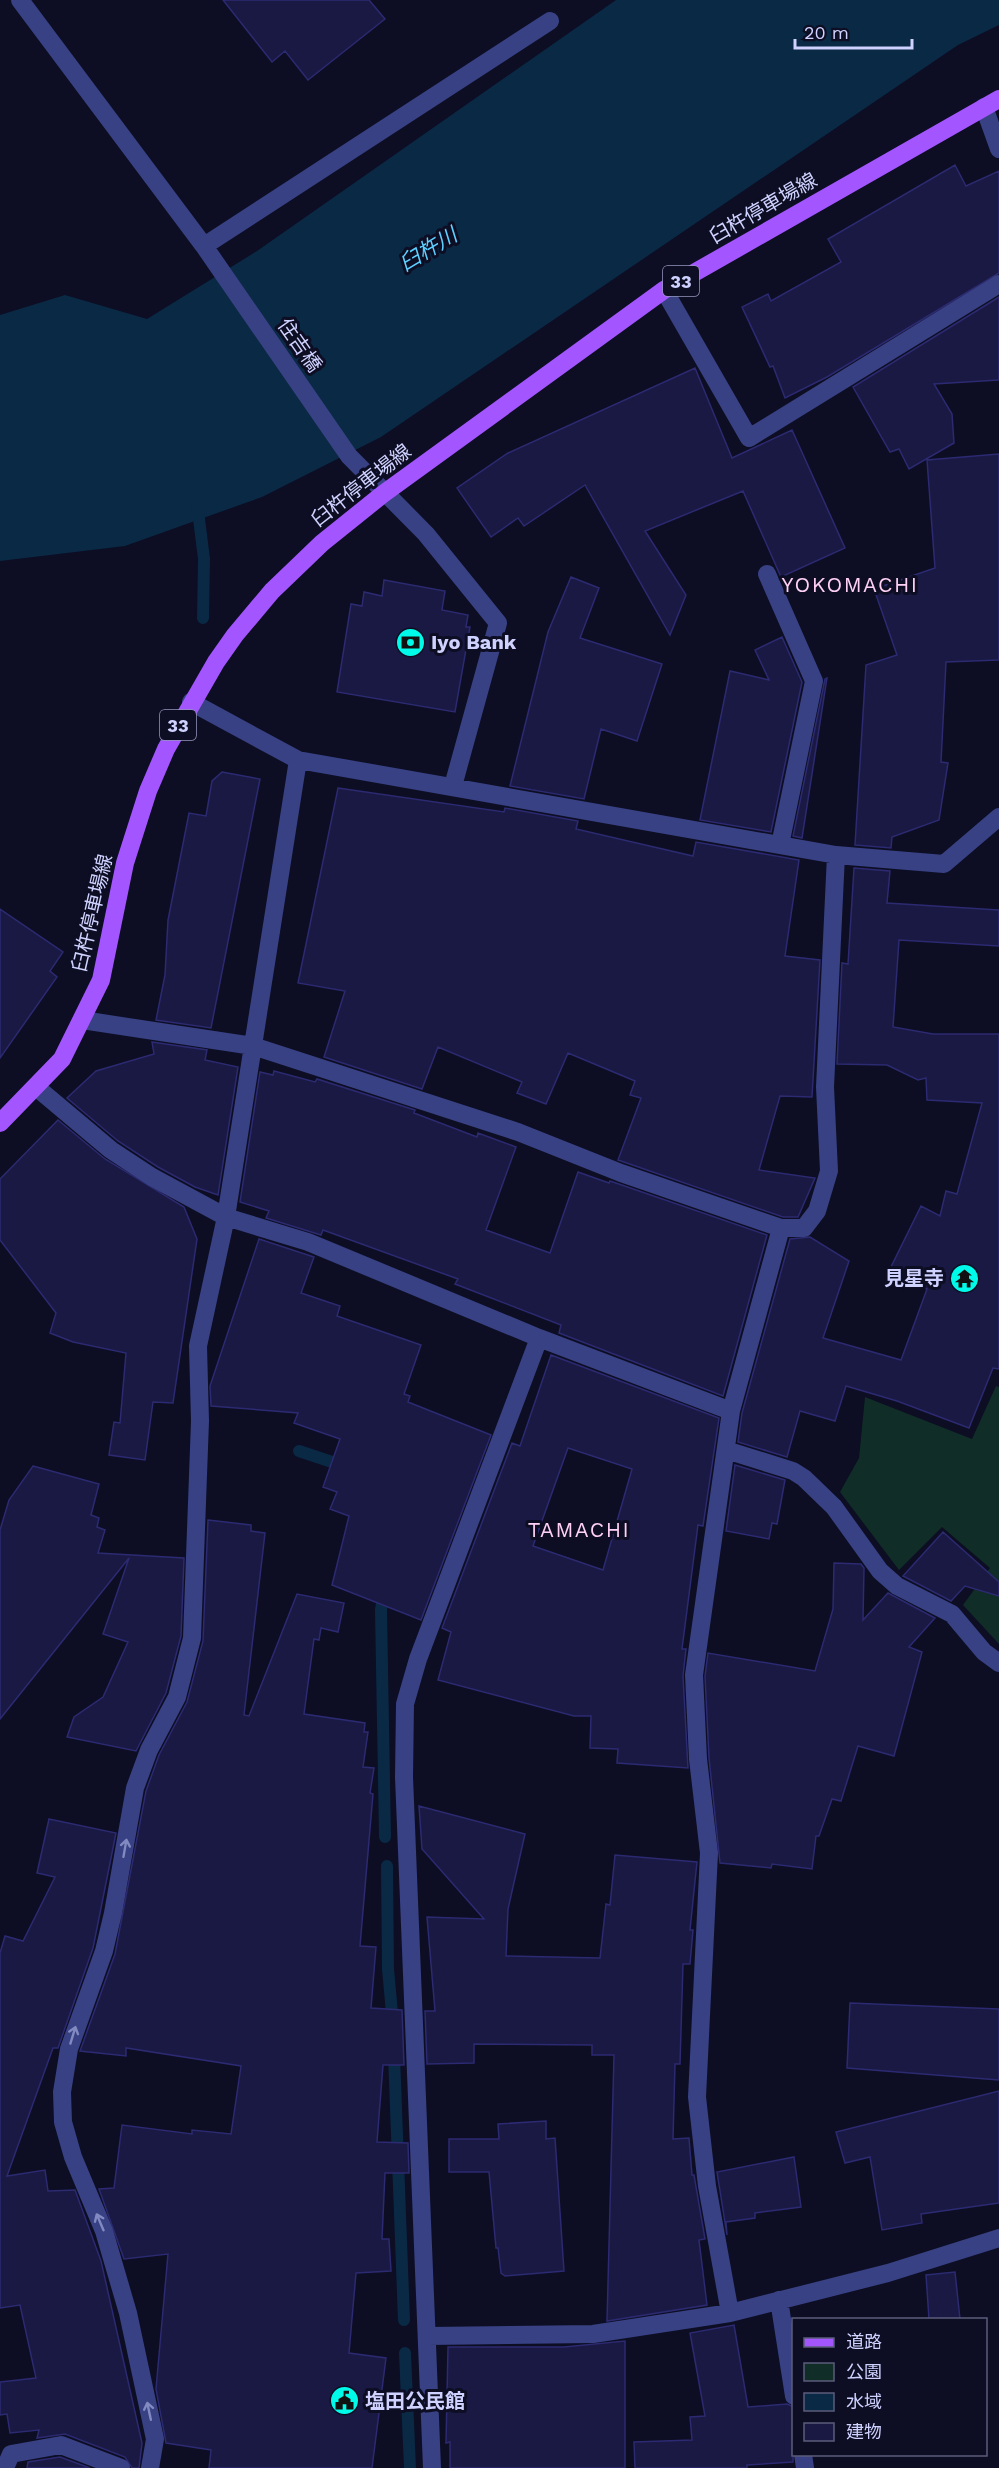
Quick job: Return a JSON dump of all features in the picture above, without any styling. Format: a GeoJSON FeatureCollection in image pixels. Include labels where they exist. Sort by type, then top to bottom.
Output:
{"type":"FeatureCollection","features":[{"type":"Feature","properties":{"kind":"main road","name":"臼杵停車場線"},"geometry":{"type":"LineString","coordinates":[[0,1123],[62,1059],[82,1020],[101,980],[125,862],[148,791],[166,748],[191,702],[235,635],[272,591],[322,543],[383,494],[664,290],[992,103]]}},
{"type":"Feature","properties":{"kind":"street","name":"住吉橋"},"geometry":{"type":"LineString","coordinates":[[20,0],[209,253],[349,456],[383,494],[426,534],[498,623],[453,786]]}},
{"type":"Feature","properties":{"kind":"street"},"geometry":{"type":"LineString","coordinates":[[209,253],[550,21]]}},
{"type":"Feature","properties":{"kind":"street"},"geometry":{"type":"LineString","coordinates":[[992,103],[999,149]]}},
{"type":"Feature","properties":{"kind":"street"},"geometry":{"type":"LineString","coordinates":[[664,290],[749,438],[999,284]]}},
{"type":"Feature","properties":{"kind":"street"},"geometry":{"type":"LineString","coordinates":[[767,574],[814,681],[780,845]]}},
{"type":"Feature","properties":{"kind":"street"},"geometry":{"type":"LineString","coordinates":[[191,702],[298,760],[836,855],[944,864],[999,817]]}},
{"type":"Feature","properties":{"kind":"street"},"geometry":{"type":"LineString","coordinates":[[150,2468],[155,2439],[128,2313],[104,2231],[73,2157],[63,2122],[62,2092],[69,2049],[104,1951],[111,1922],[135,1788],[149,1750],[177,1697],[192,1638],[200,1421],[198,1346],[226,1217],[298,760]]}},
{"type":"Feature","properties":{"kind":"street"},"geometry":{"type":"LineString","coordinates":[[82,1020],[253,1046],[518,1132],[621,1173],[781,1228],[804,1227],[817,1210],[829,1171],[825,1087],[836,855]]}},
{"type":"Feature","properties":{"kind":"street"},"geometry":{"type":"LineString","coordinates":[[36,1087],[111,1150],[152,1177],[226,1217],[308,1242],[539,1338],[731,1411]]}},
{"type":"Feature","properties":{"kind":"street"},"geometry":{"type":"LineString","coordinates":[[730,2313],[707,2186],[697,2097],[709,1852],[698,1759],[694,1675],[731,1411],[781,1228]]}},
{"type":"Feature","properties":{"kind":"street"},"geometry":{"type":"LineString","coordinates":[[432,2468],[404,1777],[405,1704],[418,1659],[539,1338]]}},
{"type":"Feature","properties":{"kind":"street"},"geometry":{"type":"LineString","coordinates":[[726,1450],[793,1471],[804,1478],[834,1507],[880,1571],[897,1586],[952,1614],[984,1653],[999,1663]]}},
{"type":"Feature","properties":{"kind":"street"},"geometry":{"type":"LineString","coordinates":[[428,2336],[593,2334],[730,2313],[888,2273],[999,2238]]}},
{"type":"Feature","properties":{"kind":"street"},"geometry":{"type":"LineString","coordinates":[[778,2300],[792,2384]]}},
{"type":"Feature","properties":{"kind":"street"},"geometry":{"type":"LineString","coordinates":[[5,2468],[11,2454],[43,2446],[60,2445],[121,2468]]}},
{"type":"Feature","properties":{"kind":"green space"},"geometry":{"type":"Polygon","coordinates":[[[996,1386],[999,1387],[999,1644],[963,1605],[990,1568],[942,1527],[899,1570],[840,1492],[859,1458],[865,1397],[972,1439],[996,1386]]]}},
{"type":"Feature","properties":{"kind":"water","name":"臼杵川"},"geometry":{"type":"Polygon","coordinates":[[[616,0],[999,0],[999,25],[958,45],[381,437],[262,497],[125,546],[0,561],[0,315],[65,295],[147,319],[257,251],[616,0]]]}},
{"type":"Feature","properties":{"kind":"building"},"geometry":{"type":"Polygon","coordinates":[[[223,0],[369,0],[385,19],[308,80],[285,51],[272,62],[223,0]]]}},
{"type":"Feature","properties":{"kind":"building"},"geometry":{"type":"Polygon","coordinates":[[[955,165],[966,186],[999,171],[999,273],[827,377],[785,398],[773,366],[770,367],[742,307],[768,294],[771,301],[841,262],[828,239],[955,165]]]}},
{"type":"Feature","properties":{"kind":"building"},"geometry":{"type":"Polygon","coordinates":[[[999,297],[999,380],[934,384],[952,414],[954,443],[909,469],[899,449],[890,452],[853,387],[999,297]]]}},
{"type":"Feature","properties":{"kind":"building"},"geometry":{"type":"Polygon","coordinates":[[[695,368],[732,458],[792,430],[845,548],[781,577],[743,491],[645,531],[686,595],[670,635],[585,485],[524,526],[518,518],[491,537],[457,488],[508,453],[695,368]]]}},
{"type":"Feature","properties":{"kind":"building"},"geometry":{"type":"Polygon","coordinates":[[[999,454],[999,660],[946,662],[941,762],[948,763],[939,820],[892,837],[891,848],[855,845],[866,665],[897,655],[874,589],[935,568],[927,460],[999,454]]]}},
{"type":"Feature","properties":{"kind":"building"},"geometry":{"type":"Polygon","coordinates":[[[571,577],[599,588],[580,638],[662,664],[637,741],[601,729],[584,799],[510,786],[548,632],[571,577]]]}},
{"type":"Feature","properties":{"kind":"building","name":"Iyo Bank"},"geometry":{"type":"Polygon","coordinates":[[[384,580],[445,591],[442,610],[468,615],[466,627],[470,627],[455,712],[337,692],[351,604],[362,606],[364,592],[382,596],[384,580]]]}},
{"type":"Feature","properties":{"kind":"building"},"geometry":{"type":"Polygon","coordinates":[[[782,637],[802,682],[771,832],[700,820],[730,671],[769,680],[755,650],[782,637]]]}},
{"type":"Feature","properties":{"kind":"building"},"geometry":{"type":"Polygon","coordinates":[[[827,678],[802,838],[793,836],[827,678]]]}},
{"type":"Feature","properties":{"kind":"building"},"geometry":{"type":"Polygon","coordinates":[[[222,772],[260,779],[211,1028],[156,1020],[165,975],[168,920],[189,813],[206,816],[212,781],[222,772]]]}},
{"type":"Feature","properties":{"kind":"building"},"geometry":{"type":"Polygon","coordinates":[[[338,788],[504,812],[505,808],[578,821],[576,829],[693,856],[696,842],[799,860],[785,956],[820,960],[812,1097],[780,1096],[759,1170],[815,1178],[798,1217],[783,1217],[618,1160],[641,1098],[630,1095],[635,1081],[568,1053],[546,1104],[517,1093],[522,1082],[438,1047],[422,1089],[324,1057],[345,991],[298,983],[338,788]]]}},
{"type":"Feature","properties":{"kind":"building"},"geometry":{"type":"Polygon","coordinates":[[[854,868],[890,871],[887,903],[999,910],[999,946],[899,940],[893,1027],[933,1034],[999,1034],[999,1369],[993,1368],[969,1428],[897,1401],[846,1386],[835,1421],[800,1411],[787,1457],[738,1442],[742,1413],[790,1239],[810,1237],[849,1261],[823,1338],[901,1360],[927,1289],[889,1271],[921,1206],[940,1216],[946,1191],[957,1194],[982,1103],[927,1100],[926,1078],[918,1080],[887,1065],[837,1064],[842,963],[848,964],[854,868]]]}},
{"type":"Feature","properties":{"kind":"building"},"geometry":{"type":"Polygon","coordinates":[[[0,909],[63,952],[50,971],[57,977],[0,1058],[0,909]]]}},
{"type":"Feature","properties":{"kind":"building"},"geometry":{"type":"Polygon","coordinates":[[[152,1042],[207,1050],[205,1060],[238,1067],[218,1195],[195,1187],[158,1167],[118,1141],[67,1098],[96,1071],[154,1054],[152,1042]]]}},
{"type":"Feature","properties":{"kind":"building"},"geometry":{"type":"Polygon","coordinates":[[[274,1071],[315,1082],[317,1079],[415,1110],[414,1113],[477,1137],[478,1133],[516,1147],[486,1230],[550,1253],[578,1172],[767,1235],[723,1396],[559,1333],[561,1325],[455,1284],[458,1279],[323,1230],[321,1235],[266,1218],[269,1211],[240,1202],[260,1072],[273,1075],[274,1071]]]}},
{"type":"Feature","properties":{"kind":"building"},"geometry":{"type":"Polygon","coordinates":[[[58,1120],[105,1159],[184,1207],[197,1239],[173,1403],[153,1402],[145,1460],[109,1455],[114,1422],[120,1423],[126,1353],[73,1342],[50,1333],[56,1313],[0,1240],[0,1179],[58,1120]]]}},
{"type":"Feature","properties":{"kind":"building"},"geometry":{"type":"Polygon","coordinates":[[[259,1239],[314,1257],[301,1293],[340,1306],[337,1316],[421,1345],[404,1394],[410,1396],[408,1402],[491,1435],[421,1620],[332,1585],[349,1516],[330,1509],[337,1492],[323,1487],[340,1439],[294,1423],[298,1413],[211,1406],[210,1386],[259,1239]]]}},
{"type":"Feature","properties":{"kind":"building"},"geometry":{"type":"Polygon","coordinates":[[[551,1355],[719,1418],[703,1526],[698,1525],[682,1649],[686,1649],[683,1676],[688,1768],[617,1763],[618,1749],[590,1748],[591,1716],[574,1716],[438,1680],[451,1632],[442,1628],[512,1443],[520,1446],[551,1355]],[[568,1448],[533,1546],[603,1570],[632,1469],[568,1448]]]}},
{"type":"Feature","properties":{"kind":"building"},"geometry":{"type":"Polygon","coordinates":[[[735,1465],[785,1480],[777,1524],[772,1523],[769,1539],[726,1531],[735,1465]]]}},
{"type":"Feature","properties":{"kind":"building"},"geometry":{"type":"Polygon","coordinates":[[[33,1466],[99,1484],[91,1515],[99,1518],[97,1527],[105,1530],[98,1553],[184,1558],[181,1636],[166,1693],[136,1751],[67,1737],[74,1717],[103,1697],[128,1642],[103,1634],[129,1558],[0,1719],[0,1530],[9,1500],[33,1466]]]}},
{"type":"Feature","properties":{"kind":"building"},"geometry":{"type":"Polygon","coordinates":[[[208,1520],[251,1525],[251,1531],[265,1533],[244,1715],[249,1716],[297,1594],[344,1603],[338,1632],[321,1628],[319,1640],[314,1639],[304,1714],[365,1723],[364,1732],[368,1732],[363,1767],[374,1768],[370,1793],[373,1794],[360,1946],[376,1947],[371,2008],[402,2010],[404,2065],[383,2065],[377,2142],[408,2143],[409,2173],[385,2173],[382,2239],[389,2239],[391,2271],[356,2273],[349,2353],[386,2358],[372,2468],[209,2468],[211,2450],[166,2443],[156,2389],[168,2254],[124,2259],[99,2189],[114,2188],[122,2125],[192,2134],[192,2130],[231,2134],[241,2066],[126,2048],[126,2056],[80,2051],[115,1954],[146,1791],[159,1755],[187,1702],[203,1641],[208,1520]]]}},
{"type":"Feature","properties":{"kind":"building"},"geometry":{"type":"Polygon","coordinates":[[[943,1532],[999,1582],[999,1596],[965,1586],[951,1601],[903,1576],[943,1532]]]}},
{"type":"Feature","properties":{"kind":"building"},"geometry":{"type":"Polygon","coordinates":[[[834,1563],[861,1564],[864,1568],[863,1620],[888,1593],[935,1618],[909,1647],[922,1652],[894,1756],[858,1746],[841,1801],[832,1799],[819,1836],[816,1836],[812,1869],[772,1864],[771,1868],[720,1863],[709,1758],[705,1676],[708,1653],[815,1671],[833,1609],[834,1563]]]}},
{"type":"Feature","properties":{"kind":"building"},"geometry":{"type":"Polygon","coordinates":[[[419,1806],[525,1834],[508,1909],[506,1956],[600,1958],[606,1904],[610,1905],[615,1855],[697,1862],[690,1930],[693,1930],[690,1964],[683,1964],[680,2064],[675,2064],[673,2139],[689,2138],[692,2175],[694,2175],[705,2239],[699,2240],[707,2305],[607,2321],[614,2055],[592,2055],[592,2045],[474,2044],[474,2063],[427,2064],[425,2011],[435,2011],[427,1917],[484,1919],[422,1849],[419,1806]]]}},
{"type":"Feature","properties":{"kind":"building"},"geometry":{"type":"Polygon","coordinates":[[[49,1819],[116,1833],[93,1948],[58,2048],[53,2048],[7,2176],[45,2170],[48,2191],[75,2190],[101,2261],[142,2443],[139,2468],[132,2468],[125,2457],[65,2434],[37,2438],[39,2430],[10,2433],[7,2414],[0,2415],[0,2382],[36,2378],[20,2305],[0,2308],[0,1953],[5,1936],[23,1941],[55,1877],[37,1873],[49,1819]]]}},
{"type":"Feature","properties":{"kind":"building"},"geometry":{"type":"Polygon","coordinates":[[[850,2003],[999,2009],[999,2080],[847,2068],[850,2003]]]}},
{"type":"Feature","properties":{"kind":"building"},"geometry":{"type":"Polygon","coordinates":[[[999,2091],[999,2203],[921,2214],[922,2223],[882,2230],[870,2157],[845,2163],[836,2132],[999,2091]]]}},
{"type":"Feature","properties":{"kind":"building"},"geometry":{"type":"Polygon","coordinates":[[[546,2121],[546,2139],[555,2138],[564,2271],[505,2276],[501,2273],[498,2248],[496,2248],[489,2172],[449,2172],[449,2139],[499,2139],[498,2124],[546,2121]]]}},
{"type":"Feature","properties":{"kind":"building"},"geometry":{"type":"Polygon","coordinates":[[[794,2157],[801,2207],[755,2213],[755,2218],[726,2222],[727,2235],[717,2172],[794,2157]]]}},
{"type":"Feature","properties":{"kind":"building"},"geometry":{"type":"Polygon","coordinates":[[[955,2272],[960,2318],[929,2318],[926,2275],[955,2272]]]}},
{"type":"Feature","properties":{"kind":"building"},"geometry":{"type":"Polygon","coordinates":[[[734,2325],[748,2407],[787,2404],[792,2406],[793,2462],[747,2465],[747,2468],[635,2468],[634,2442],[692,2440],[690,2417],[705,2416],[690,2333],[734,2325]]]}},
{"type":"Feature","properties":{"kind":"building"},"geometry":{"type":"Polygon","coordinates":[[[625,2341],[625,2468],[450,2468],[450,2442],[446,2443],[448,2347],[564,2347],[625,2341]]]}},
{"type":"Feature","properties":{"kind":"building"},"geometry":{"type":"Polygon","coordinates":[[[60,2457],[90,2468],[27,2468],[28,2462],[60,2457]]]}},
{"type":"Feature","properties":{"kind":"waterway"},"geometry":{"type":"LineString","coordinates":[[197,503],[204,559],[203,618]]}},
{"type":"Feature","properties":{"kind":"waterway"},"geometry":{"type":"LineString","coordinates":[[299,1451],[347,1467]]}},
{"type":"Feature","properties":{"kind":"waterway"},"geometry":{"type":"LineString","coordinates":[[384,1590],[381,1610],[385,1837]]}},
{"type":"Feature","properties":{"kind":"waterway"},"geometry":{"type":"LineString","coordinates":[[387,1866],[388,1969],[393,2024]]}},
{"type":"Feature","properties":{"kind":"waterway"},"geometry":{"type":"LineString","coordinates":[[394,2055],[404,2320]]}},
{"type":"Feature","properties":{"kind":"waterway"},"geometry":{"type":"LineString","coordinates":[[405,2353],[410,2468]]}},
{"type":"Feature","properties":{"kind":"place","name":"Iyo Bank"},"geometry":{"type":"Point","coordinates":[410,642]}},
{"type":"Feature","properties":{"kind":"place","name":"見星寺"},"geometry":{"type":"Point","coordinates":[965,1278]}},
{"type":"Feature","properties":{"kind":"place","name":"塩田公民館"},"geometry":{"type":"Point","coordinates":[344,2401]}},
{"type":"Feature","properties":{"kind":"district","name":"YOKOMACHI"},"geometry":{"type":"Point","coordinates":[850,584]}},
{"type":"Feature","properties":{"kind":"district","name":"TAMACHI"},"geometry":{"type":"Point","coordinates":[579,1529]}}]}
